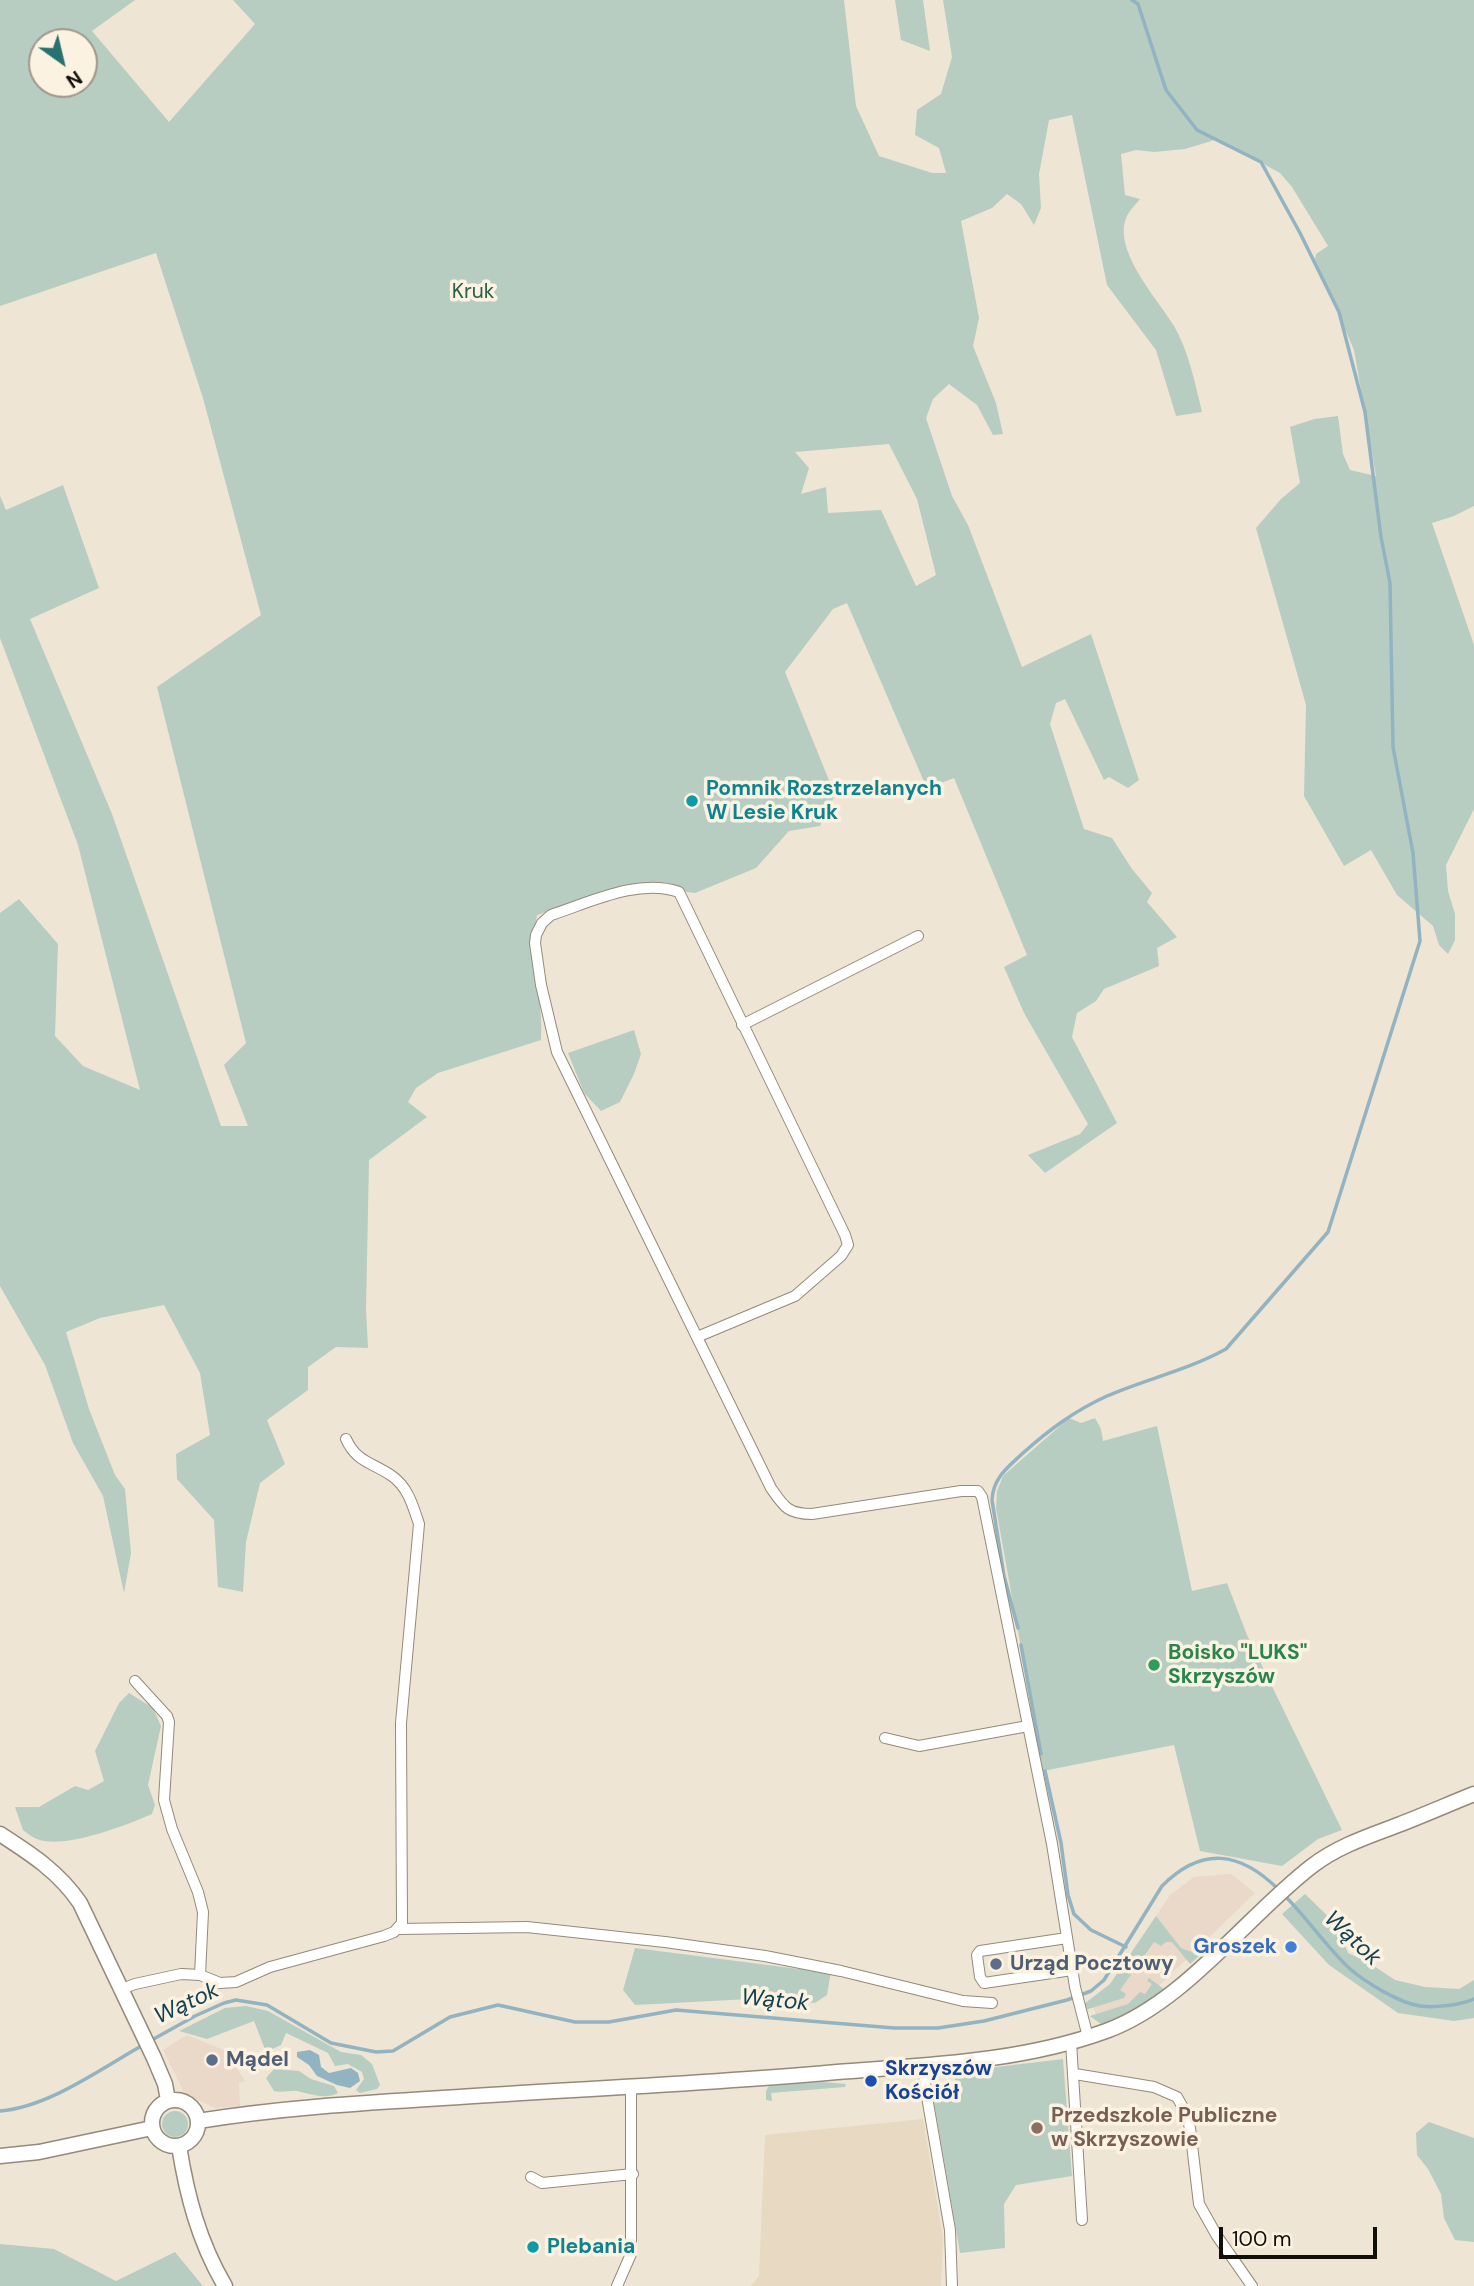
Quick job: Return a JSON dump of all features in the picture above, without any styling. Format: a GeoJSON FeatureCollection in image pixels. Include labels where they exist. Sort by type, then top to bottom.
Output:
{"type":"FeatureCollection","features":[{"type":"Feature","properties":{"kind":"street"},"geometry":{"type":"LineString","coordinates":[[697,1337],[795,1296],[841,1256],[848,1245],[679,892],[653,887],[624,891],[551,915],[542,923],[536,935],[541,985],[557,1052],[771,1488],[790,1511],[812,1514],[952,1492],[978,1491],[982,1497],[1052,1844],[1075,1987],[1088,2037]]}},
{"type":"Feature","properties":{"kind":"street"},"geometry":{"type":"LineString","coordinates":[[742,1026],[918,936]]}},
{"type":"Feature","properties":{"kind":"street"},"geometry":{"type":"LineString","coordinates":[[346,1438],[357,1457],[398,1482],[410,1497],[419,1524],[401,1723],[403,1918],[399,1929]]}},
{"type":"Feature","properties":{"kind":"street"},"geometry":{"type":"LineString","coordinates":[[135,1681],[167,1716],[169,1722],[164,1800],[203,1912],[200,1975]]}},
{"type":"Feature","properties":{"kind":"street"},"geometry":{"type":"LineString","coordinates":[[885,1738],[919,1746],[1028,1726]]}},
{"type":"Feature","properties":{"kind":"street"},"geometry":{"type":"LineString","coordinates":[[198,2121],[243,2114],[376,2102],[923,2065],[1022,2053],[1071,2042],[1128,2022],[1161,2001],[1314,1864],[1338,1850],[1474,1794]]}},
{"type":"Feature","properties":{"kind":"street"},"geometry":{"type":"LineString","coordinates":[[0,1834],[46,1864],[72,1890],[94,1927],[141,2029],[165,2084],[168,2100]]}},
{"type":"Feature","properties":{"kind":"street"},"geometry":{"type":"LineString","coordinates":[[122,1989],[170,1976],[200,1975],[220,1983],[236,1982],[270,1967],[384,1936],[399,1929],[527,1927],[765,1956],[841,1971],[963,2001],[992,2003]]}},
{"type":"Feature","properties":{"kind":"street"},"geometry":{"type":"LineString","coordinates":[[1067,1938],[980,1951],[977,1955],[980,1977],[984,1983],[1072,1970]]}},
{"type":"Feature","properties":{"kind":"street"},"geometry":{"type":"LineString","coordinates":[[1071,2042],[1082,2220]]}},
{"type":"Feature","properties":{"kind":"street"},"geometry":{"type":"LineString","coordinates":[[923,2065],[950,2230],[952,2286]]}},
{"type":"Feature","properties":{"kind":"street"},"geometry":{"type":"LineString","coordinates":[[1075,2074],[1154,2087],[1177,2097],[1186,2113],[1190,2128],[1199,2204],[1252,2286]]}},
{"type":"Feature","properties":{"kind":"street"},"geometry":{"type":"LineString","coordinates":[[617,2286],[631,2254],[631,2086]]}},
{"type":"Feature","properties":{"kind":"street"},"geometry":{"type":"LineString","coordinates":[[168,2100],[178,2100],[191,2105],[198,2121],[192,2139],[179,2146],[159,2141],[152,2128],[153,2114],[157,2107],[168,2100]]}},
{"type":"Feature","properties":{"kind":"street"},"geometry":{"type":"LineString","coordinates":[[0,2156],[61,2148],[152,2128]]}},
{"type":"Feature","properties":{"kind":"street"},"geometry":{"type":"LineString","coordinates":[[179,2146],[188,2196],[197,2226],[225,2286]]}},
{"type":"Feature","properties":{"kind":"street"},"geometry":{"type":"LineString","coordinates":[[531,2177],[542,2183],[633,2174]]}},
{"type":"Feature","properties":{"kind":"shaded area"},"geometry":{"type":"Polygon","coordinates":[[[1231,1874],[1255,1893],[1142,2002],[1097,2017],[1090,2000],[1111,1985],[1170,1895],[1194,1877],[1231,1874]]]}},
{"type":"Feature","properties":{"kind":"shaded area"},"geometry":{"type":"Polygon","coordinates":[[[187,2035],[226,2051],[245,2081],[239,2083],[240,2106],[215,2108],[185,2094],[163,2050],[187,2035]]]}},
{"type":"Feature","properties":{"kind":"shaded area"},"geometry":{"type":"Polygon","coordinates":[[[923,2119],[943,2238],[941,2286],[751,2286],[759,2276],[765,2135],[923,2119]]]}},
{"type":"Feature","properties":{"kind":"green space","name":"Kruk"},"geometry":{"type":"Polygon","coordinates":[[[0,0],[135,0],[96,28],[28,28],[28,98],[98,98],[98,38],[169,122],[255,24],[233,0],[844,0],[856,106],[879,156],[932,173],[946,173],[939,148],[915,135],[917,110],[941,94],[952,57],[943,0],[1474,0],[1474,506],[1432,523],[1474,645],[1474,809],[1446,865],[1448,891],[1455,914],[1455,940],[1448,954],[1439,945],[1433,926],[1397,895],[1371,850],[1344,866],[1304,796],[1306,705],[1256,528],[1281,499],[1300,483],[1290,427],[1314,419],[1338,416],[1343,454],[1350,470],[1376,476],[1354,350],[1315,259],[1316,254],[1328,246],[1292,187],[1280,173],[1218,139],[1185,149],[1154,152],[1136,150],[1121,154],[1125,195],[1140,199],[1127,216],[1125,243],[1138,273],[1174,326],[1184,346],[1202,412],[1176,416],[1156,350],[1107,285],[1072,115],[1049,120],[1039,174],[1041,208],[1034,225],[1021,204],[1007,194],[992,208],[961,221],[979,318],[973,346],[996,403],[1003,434],[993,435],[977,405],[949,384],[933,399],[926,418],[952,496],[968,525],[1022,667],[1091,634],[1139,780],[1128,788],[1109,777],[1104,780],[1065,699],[1056,703],[1050,724],[1084,829],[1112,838],[1152,893],[1147,902],[1177,937],[1157,948],[1159,966],[1104,989],[1096,1001],[1077,1013],[1072,1037],[1117,1123],[1045,1173],[1028,1155],[1080,1134],[1088,1124],[1024,1013],[1004,967],[1027,955],[954,778],[931,787],[925,784],[847,603],[833,609],[785,672],[835,795],[820,826],[789,831],[756,868],[695,893],[632,885],[537,915],[534,946],[541,1040],[438,1073],[416,1088],[408,1102],[427,1117],[369,1160],[366,1309],[368,1348],[336,1347],[308,1367],[308,1390],[267,1420],[285,1464],[260,1483],[246,1542],[243,1592],[218,1587],[214,1520],[177,1479],[176,1454],[210,1435],[200,1373],[164,1305],[100,1318],[66,1332],[89,1409],[115,1475],[125,1489],[131,1553],[124,1593],[103,1496],[73,1443],[45,1365],[0,1286],[0,913],[19,899],[58,944],[55,1036],[83,1066],[140,1090],[78,845],[0,638],[0,496],[6,510],[63,485],[99,588],[30,619],[112,814],[221,1126],[248,1126],[224,1065],[246,1043],[157,687],[261,615],[203,398],[156,253],[0,306],[0,0]],[[889,444],[795,452],[809,468],[801,494],[826,487],[828,513],[881,510],[916,586],[936,575],[917,499],[889,444]]]}},
{"type":"Feature","properties":{"kind":"green space"},"geometry":{"type":"Polygon","coordinates":[[[895,0],[923,0],[930,51],[901,40],[895,0]]]}},
{"type":"Feature","properties":{"kind":"green space"},"geometry":{"type":"Polygon","coordinates":[[[634,1030],[641,1054],[634,1074],[620,1102],[601,1111],[584,1093],[568,1053],[634,1030]]]}},
{"type":"Feature","properties":{"kind":"green space"},"geometry":{"type":"Polygon","coordinates":[[[1069,1418],[1081,1423],[1095,1418],[1103,1441],[1157,1426],[1192,1591],[1227,1583],[1247,1635],[1342,1830],[1318,1839],[1282,1866],[1200,1851],[1174,1745],[1043,1771],[996,1508],[997,1491],[1003,1476],[1069,1418]]]}},
{"type":"Feature","properties":{"kind":"green space"},"geometry":{"type":"Polygon","coordinates":[[[129,1693],[153,1708],[161,1726],[148,1785],[155,1805],[152,1814],[78,1839],[48,1842],[28,1834],[23,1830],[15,1807],[39,1807],[75,1786],[88,1790],[104,1781],[95,1751],[119,1703],[129,1693]]]}},
{"type":"Feature","properties":{"kind":"green space"},"geometry":{"type":"Polygon","coordinates":[[[1305,1894],[1336,1924],[1348,1953],[1368,1962],[1395,1980],[1425,1987],[1459,1989],[1474,1980],[1474,2018],[1454,2021],[1398,2013],[1329,1965],[1282,1914],[1305,1894]]]}},
{"type":"Feature","properties":{"kind":"green space"},"geometry":{"type":"Polygon","coordinates":[[[1156,1916],[1181,1948],[1200,1955],[1190,1964],[1172,1942],[1161,1946],[1154,1942],[1120,1990],[1126,1994],[1124,1998],[1085,2010],[1084,2004],[1110,1984],[1156,1916]]]}},
{"type":"Feature","properties":{"kind":"green space"},"geometry":{"type":"Polygon","coordinates":[[[635,1948],[799,1969],[819,1963],[832,1965],[827,1995],[815,2003],[769,1998],[635,2005],[623,1990],[635,1948]]]}},
{"type":"Feature","properties":{"kind":"green space"},"geometry":{"type":"Polygon","coordinates":[[[1149,1978],[1164,1989],[1142,2005],[1101,2024],[1090,2016],[1128,2004],[1140,1992],[1145,1994],[1152,1984],[1147,1981],[1149,1978]]]}},
{"type":"Feature","properties":{"kind":"green space"},"geometry":{"type":"Polygon","coordinates":[[[246,2006],[268,2011],[341,2052],[361,2055],[372,2064],[380,2085],[377,2089],[360,2093],[356,2090],[364,2079],[362,2072],[348,2064],[335,2066],[328,2053],[286,2033],[281,2045],[266,2052],[254,2021],[207,2039],[179,2031],[225,2008],[246,2006]]]}},
{"type":"Feature","properties":{"kind":"green space"},"geometry":{"type":"Polygon","coordinates":[[[1063,2059],[1072,2176],[1016,2185],[1004,2204],[1005,2248],[960,2253],[934,2102],[957,2098],[954,2072],[1063,2059]]]}},
{"type":"Feature","properties":{"kind":"green space"},"geometry":{"type":"Polygon","coordinates":[[[274,2069],[299,2071],[311,2079],[334,2086],[338,2093],[323,2096],[297,2091],[274,2091],[266,2078],[274,2069]]]}},
{"type":"Feature","properties":{"kind":"green space"},"geometry":{"type":"Polygon","coordinates":[[[822,2082],[846,2084],[845,2087],[771,2093],[772,2101],[766,2100],[769,2086],[822,2082]]]}},
{"type":"Feature","properties":{"kind":"green space"},"geometry":{"type":"Polygon","coordinates":[[[175,2111],[184,2115],[188,2124],[184,2133],[175,2137],[166,2133],[162,2124],[166,2115],[175,2111]]]}},
{"type":"Feature","properties":{"kind":"green space"},"geometry":{"type":"Polygon","coordinates":[[[1429,2122],[1474,2138],[1474,2242],[1455,2240],[1444,2218],[1441,2194],[1417,2155],[1416,2133],[1429,2122]]]}},
{"type":"Feature","properties":{"kind":"green space"},"geometry":{"type":"Polygon","coordinates":[[[0,2244],[54,2249],[116,2281],[175,2252],[203,2286],[0,2286],[0,2244]]]}},
{"type":"Feature","properties":{"kind":"water"},"geometry":{"type":"Polygon","coordinates":[[[310,2050],[319,2055],[321,2067],[329,2073],[351,2068],[358,2073],[360,2081],[350,2088],[317,2076],[309,2065],[297,2057],[297,2052],[310,2050]]]}},
{"type":"Feature","properties":{"kind":"waterway"},"geometry":{"type":"LineString","coordinates":[[1018,1628],[1004,1576],[992,1500],[998,1479],[1033,1445],[1084,1408],[1107,1396],[1197,1363],[1226,1349],[1328,1232],[1420,941],[1413,853],[1393,747],[1390,583],[1381,537],[1365,412],[1339,312],[1261,162],[1197,130],[1166,90],[1138,4],[1132,0]]}},
{"type":"Feature","properties":{"kind":"waterway"},"geometry":{"type":"LineString","coordinates":[[1021,1645],[1041,1754]]}},
{"type":"Feature","properties":{"kind":"waterway"},"geometry":{"type":"LineString","coordinates":[[1045,1771],[1061,1843],[1068,1895],[1074,1914],[1091,1930],[1126,1947]]}},
{"type":"Feature","properties":{"kind":"waterway","name":"Wątok"},"geometry":{"type":"LineString","coordinates":[[150,2041],[195,2016],[236,2000],[267,2005],[331,2043],[376,2052],[393,2051],[450,2017],[498,2005],[575,2022],[609,2022],[676,2010],[894,2028],[938,2028],[984,2021],[1067,2000],[1091,1991],[1104,1980],[1162,1886],[1192,1864],[1206,1859],[1235,1861],[1250,1867],[1279,1890]]}},
{"type":"Feature","properties":{"kind":"waterway","name":"Wątok"},"geometry":{"type":"LineString","coordinates":[[1284,1895],[1349,1968],[1383,1991],[1402,2001],[1420,2006],[1433,2007],[1474,1999]]}},
{"type":"Feature","properties":{"kind":"waterway","name":"Wątok"},"geometry":{"type":"LineString","coordinates":[[0,2111],[19,2108],[56,2094],[143,2045]]}},
{"type":"Feature","properties":{"kind":"place","name":"Pomnik Rozstrzelanych W Lesie Kruk"},"geometry":{"type":"Point","coordinates":[692,801]}},
{"type":"Feature","properties":{"kind":"place","name":"Boisko \"LUKS\" Skrzyszów"},"geometry":{"type":"Point","coordinates":[1154,1665]}},
{"type":"Feature","properties":{"kind":"place","name":"Groszek"},"geometry":{"type":"Point","coordinates":[1291,1947]}},
{"type":"Feature","properties":{"kind":"place","name":"Urząd Pocztowy"},"geometry":{"type":"Point","coordinates":[996,1964]}},
{"type":"Feature","properties":{"kind":"place","name":"Mądel"},"geometry":{"type":"Point","coordinates":[212,2060]}},
{"type":"Feature","properties":{"kind":"place","name":"Skrzyszów Kościół"},"geometry":{"type":"Point","coordinates":[871,2081]}},
{"type":"Feature","properties":{"kind":"place","name":"Przedszkole Publiczne w Skrzyszowie"},"geometry":{"type":"Point","coordinates":[1037,2128]}},
{"type":"Feature","properties":{"kind":"place","name":"Plebania"},"geometry":{"type":"Point","coordinates":[533,2247]}}]}
